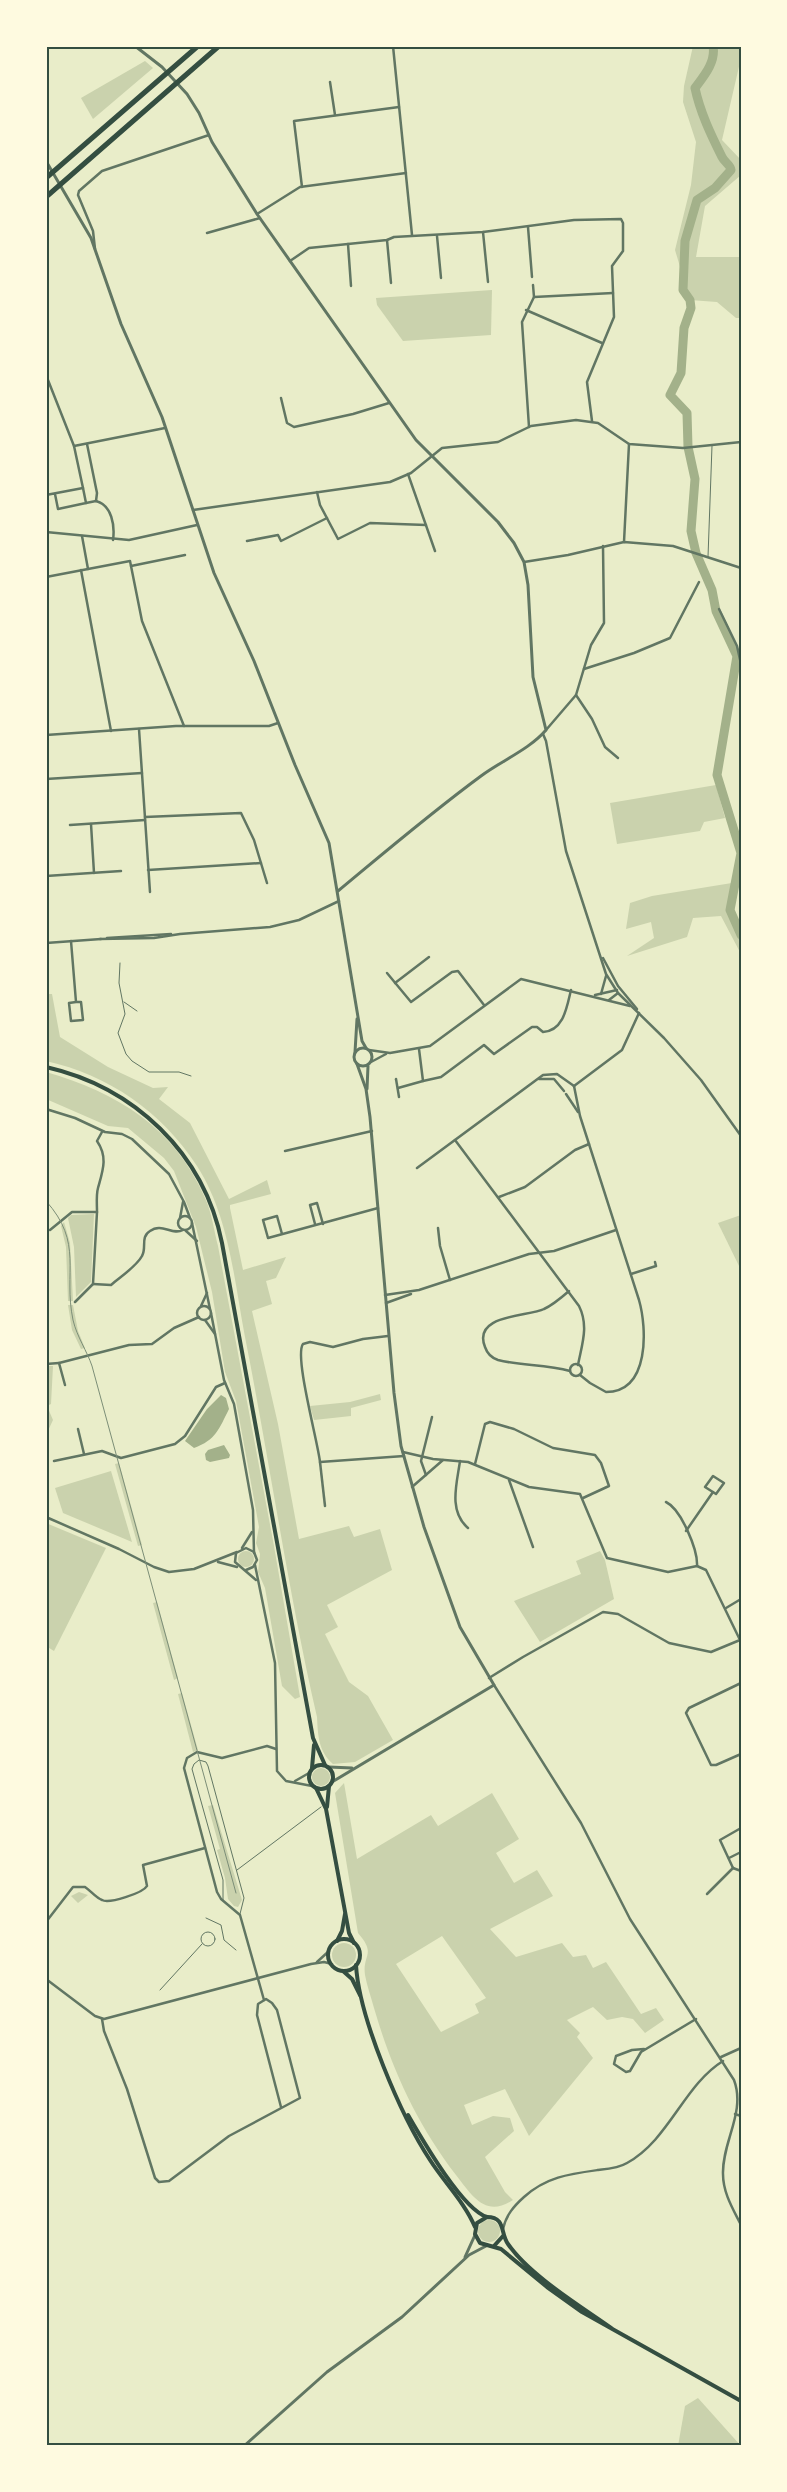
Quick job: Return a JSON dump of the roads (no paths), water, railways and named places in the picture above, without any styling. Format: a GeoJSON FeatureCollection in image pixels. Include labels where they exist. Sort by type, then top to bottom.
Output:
{"type":"FeatureCollection","features":[{"type":"Feature","properties":{"kind":"highway"},"geometry":{"type":"LineString","coordinates":[[46,178],[198,46]]}},
{"type":"Feature","properties":{"kind":"highway"},"geometry":{"type":"LineString","coordinates":[[46,197],[219,46]]}},
{"type":"Feature","properties":{"kind":"main road"},"geometry":{"type":"LineString","coordinates":[[46,1067],[77,1076],[107,1089],[148,1116],[183,1154],[200,1181],[213,1209],[222,1243],[313,1738],[312,1768],[309,1773],[326,1809],[349,1933],[359,1952],[356,1965],[363,2002],[381,2058],[420,2144],[475,2227],[475,2235],[479,2242],[486,2246],[502,2249],[565,2300],[741,2402]]}},
{"type":"Feature","properties":{"kind":"main road"},"geometry":{"type":"LineString","coordinates":[[313,1738],[333,1774],[326,1809]]}},
{"type":"Feature","properties":{"kind":"main road"},"geometry":{"type":"LineString","coordinates":[[312,1768],[318,1765],[327,1766]]}},
{"type":"Feature","properties":{"kind":"main road"},"geometry":{"type":"LineString","coordinates":[[314,1787],[323,1789],[331,1784]]}},
{"type":"Feature","properties":{"kind":"main road"},"geometry":{"type":"LineString","coordinates":[[345,1910],[342,1928],[337,1941],[329,1951],[332,1964],[344,1971],[352,1979],[363,2002]]}},
{"type":"Feature","properties":{"kind":"main road"},"geometry":{"type":"LineString","coordinates":[[337,1941],[346,1940],[354,1943]]}},
{"type":"Feature","properties":{"kind":"main road"},"geometry":{"type":"LineString","coordinates":[[344,1971],[356,1965]]}},
{"type":"Feature","properties":{"kind":"main road"},"geometry":{"type":"LineString","coordinates":[[400,2102],[453,2184],[472,2206],[487,2217],[497,2219],[504,2229],[503,2236],[494,2246]]}},
{"type":"Feature","properties":{"kind":"main road"},"geometry":{"type":"LineString","coordinates":[[475,2227],[479,2221],[487,2217]]}},
{"type":"Feature","properties":{"kind":"main road"},"geometry":{"type":"LineString","coordinates":[[503,2236],[512,2249],[535,2271],[614,2330]]}},
{"type":"Feature","properties":{"kind":"street"},"geometry":{"type":"LineString","coordinates":[[135,46],[162,67],[187,94],[199,113],[209,135],[269,232],[416,440],[501,526],[524,562],[531,614],[533,677],[546,730]]}},
{"type":"Feature","properties":{"kind":"street"},"geometry":{"type":"LineString","coordinates":[[393,46],[412,236]]}},
{"type":"Feature","properties":{"kind":"street"},"geometry":{"type":"LineString","coordinates":[[330,82],[335,115]]}},
{"type":"Feature","properties":{"kind":"street"},"geometry":{"type":"LineString","coordinates":[[302,187],[294,122],[399,106]]}},
{"type":"Feature","properties":{"kind":"street"},"geometry":{"type":"LineString","coordinates":[[95,251],[93,231],[78,195],[79,191],[102,171],[209,135]]}},
{"type":"Feature","properties":{"kind":"street"},"geometry":{"type":"LineString","coordinates":[[46,162],[87,231],[165,428],[216,578],[254,661],[278,723],[328,839],[340,900],[362,1042],[372,1055],[366,1072],[367,1095],[372,1131],[385,1303],[396,1412],[403,1454],[428,1538],[460,1627],[489,1678],[581,1823],[627,1915],[734,2080],[738,2099],[725,2154],[723,2175],[727,2196],[741,2225]]}},
{"type":"Feature","properties":{"kind":"street"},"geometry":{"type":"LineString","coordinates":[[206,233],[259,216],[302,187],[406,172]]}},
{"type":"Feature","properties":{"kind":"street"},"geometry":{"type":"LineString","coordinates":[[290,261],[309,248],[387,240],[392,237],[483,232],[556,222],[621,220],[623,223],[623,251],[612,266],[614,317],[587,382],[592,422]]}},
{"type":"Feature","properties":{"kind":"street"},"geometry":{"type":"LineString","coordinates":[[528,227],[532,277]]}},
{"type":"Feature","properties":{"kind":"street"},"geometry":{"type":"LineString","coordinates":[[483,232],[488,282]]}},
{"type":"Feature","properties":{"kind":"street"},"geometry":{"type":"LineString","coordinates":[[437,236],[441,278]]}},
{"type":"Feature","properties":{"kind":"street"},"geometry":{"type":"LineString","coordinates":[[387,240],[391,283]]}},
{"type":"Feature","properties":{"kind":"street"},"geometry":{"type":"LineString","coordinates":[[348,244],[351,286]]}},
{"type":"Feature","properties":{"kind":"street"},"geometry":{"type":"LineString","coordinates":[[529,427],[522,324],[526,310],[534,297],[533,285]]}},
{"type":"Feature","properties":{"kind":"street"},"geometry":{"type":"LineString","coordinates":[[534,297],[613,292]]}},
{"type":"Feature","properties":{"kind":"street"},"geometry":{"type":"LineString","coordinates":[[526,310],[602,343]]}},
{"type":"Feature","properties":{"kind":"street"},"geometry":{"type":"LineString","coordinates":[[46,375],[74,446],[86,503]]}},
{"type":"Feature","properties":{"kind":"street"},"geometry":{"type":"LineString","coordinates":[[281,398],[287,422],[294,427],[353,414],[389,403]]}},
{"type":"Feature","properties":{"kind":"street"},"geometry":{"type":"LineString","coordinates":[[193,510],[385,482],[408,474],[444,447],[500,441],[529,427],[576,420],[592,422],[629,444],[683,448],[741,442]]}},
{"type":"Feature","properties":{"kind":"street"},"geometry":{"type":"LineString","coordinates":[[74,446],[165,428]]}},
{"type":"Feature","properties":{"kind":"street"},"geometry":{"type":"LineString","coordinates":[[87,444],[97,494],[96,501]]}},
{"type":"Feature","properties":{"kind":"street"},"geometry":{"type":"LineString","coordinates":[[624,542],[629,444]]}},
{"type":"Feature","properties":{"kind":"street"},"geometry":{"type":"LineString","coordinates":[[408,474],[435,551]]}},
{"type":"Feature","properties":{"kind":"street"},"geometry":{"type":"LineString","coordinates":[[46,496],[83,488]]}},
{"type":"Feature","properties":{"kind":"street"},"geometry":{"type":"LineString","coordinates":[[317,492],[338,539],[370,523],[426,525]]}},
{"type":"Feature","properties":{"kind":"street"},"geometry":{"type":"LineString","coordinates":[[55,494],[58,509],[96,501],[105,505],[109,512],[113,540]]}},
{"type":"Feature","properties":{"kind":"street"},"geometry":{"type":"LineString","coordinates":[[247,541],[278,535],[281,541],[327,518]]}},
{"type":"Feature","properties":{"kind":"street"},"geometry":{"type":"LineString","coordinates":[[46,532],[113,540],[138,539],[198,525]]}},
{"type":"Feature","properties":{"kind":"street"},"geometry":{"type":"LineString","coordinates":[[82,536],[88,569]]}},
{"type":"Feature","properties":{"kind":"street"},"geometry":{"type":"LineString","coordinates":[[524,562],[565,556],[624,542],[660,544],[741,568]]}},
{"type":"Feature","properties":{"kind":"street"},"geometry":{"type":"LineString","coordinates":[[338,891],[451,799],[543,734],[576,695],[590,645],[605,621],[603,546]]}},
{"type":"Feature","properties":{"kind":"street"},"geometry":{"type":"LineString","coordinates":[[130,566],[185,555]]}},
{"type":"Feature","properties":{"kind":"street"},"geometry":{"type":"LineString","coordinates":[[46,577],[130,561],[142,621],[184,726]]}},
{"type":"Feature","properties":{"kind":"street"},"geometry":{"type":"LineString","coordinates":[[81,570],[112,731]]}},
{"type":"Feature","properties":{"kind":"street"},"geometry":{"type":"LineString","coordinates":[[584,669],[671,637],[699,582]]}},
{"type":"Feature","properties":{"kind":"street"},"geometry":{"type":"LineString","coordinates":[[719,609],[739,646],[741,664]]}},
{"type":"Feature","properties":{"kind":"street"},"geometry":{"type":"LineString","coordinates":[[46,676],[46,684]]}},
{"type":"Feature","properties":{"kind":"street"},"geometry":{"type":"LineString","coordinates":[[741,684],[741,696]]}},
{"type":"Feature","properties":{"kind":"street"},"geometry":{"type":"LineString","coordinates":[[576,695],[592,719],[604,747],[618,758]]}},
{"type":"Feature","properties":{"kind":"street"},"geometry":{"type":"LineString","coordinates":[[46,735],[184,726],[267,726],[278,723]]}},
{"type":"Feature","properties":{"kind":"street"},"geometry":{"type":"LineString","coordinates":[[139,729],[150,892]]}},
{"type":"Feature","properties":{"kind":"street"},"geometry":{"type":"LineString","coordinates":[[543,734],[546,740],[566,851],[606,974],[618,991],[640,1012]]}},
{"type":"Feature","properties":{"kind":"street"},"geometry":{"type":"LineString","coordinates":[[46,779],[142,772]]}},
{"type":"Feature","properties":{"kind":"street"},"geometry":{"type":"LineString","coordinates":[[70,825],[241,812],[253,838],[267,884]]}},
{"type":"Feature","properties":{"kind":"street"},"geometry":{"type":"LineString","coordinates":[[90,824],[94,873]]}},
{"type":"Feature","properties":{"kind":"street"},"geometry":{"type":"LineString","coordinates":[[148,870],[261,863]]}},
{"type":"Feature","properties":{"kind":"street"},"geometry":{"type":"LineString","coordinates":[[46,876],[121,871]]}},
{"type":"Feature","properties":{"kind":"street"},"geometry":{"type":"LineString","coordinates":[[46,943],[261,928],[285,924],[303,918],[340,900]]}},
{"type":"Feature","properties":{"kind":"street"},"geometry":{"type":"LineString","coordinates":[[72,941],[76,1002]]}},
{"type":"Feature","properties":{"kind":"street"},"geometry":{"type":"LineString","coordinates":[[600,953],[618,991],[640,1012],[701,1080],[741,1136]]}},
{"type":"Feature","properties":{"kind":"street"},"geometry":{"type":"LineString","coordinates":[[394,983],[429,957]]}},
{"type":"Feature","properties":{"kind":"street"},"geometry":{"type":"LineString","coordinates":[[387,973],[408,1001],[412,1002],[452,972],[458,971],[484,1005]]}},
{"type":"Feature","properties":{"kind":"street"},"geometry":{"type":"LineString","coordinates":[[600,995],[604,989],[606,974]]}},
{"type":"Feature","properties":{"kind":"street"},"geometry":{"type":"LineString","coordinates":[[357,1064],[362,1066],[390,1053],[432,1045],[521,979],[632,1006]]}},
{"type":"Feature","properties":{"kind":"street"},"geometry":{"type":"LineString","coordinates":[[480,1040],[494,1054],[532,1027],[548,1032],[563,1020],[571,990]]}},
{"type":"Feature","properties":{"kind":"street"},"geometry":{"type":"LineString","coordinates":[[594,996],[618,991]]}},
{"type":"Feature","properties":{"kind":"street"},"geometry":{"type":"LineString","coordinates":[[609,1000],[618,991]]}},
{"type":"Feature","properties":{"kind":"street"},"geometry":{"type":"LineString","coordinates":[[76,1002],[81,1002],[83,1020],[71,1021],[70,1003],[76,1002]]}},
{"type":"Feature","properties":{"kind":"street"},"geometry":{"type":"LineString","coordinates":[[574,1086],[622,1050],[640,1012]]}},
{"type":"Feature","properties":{"kind":"street"},"geometry":{"type":"LineString","coordinates":[[357,1013],[355,1053],[353,1058],[357,1064],[367,1095]]}},
{"type":"Feature","properties":{"kind":"street"},"geometry":{"type":"LineString","coordinates":[[398,1088],[441,1077],[484,1045]]}},
{"type":"Feature","properties":{"kind":"street"},"geometry":{"type":"LineString","coordinates":[[355,1053],[360,1048],[390,1053]]}},
{"type":"Feature","properties":{"kind":"street"},"geometry":{"type":"LineString","coordinates":[[418,1049],[423,1081]]}},
{"type":"Feature","properties":{"kind":"street"},"geometry":{"type":"LineString","coordinates":[[417,1168],[544,1074],[554,1073],[574,1086]]}},
{"type":"Feature","properties":{"kind":"street"},"geometry":{"type":"LineString","coordinates":[[396,1079],[399,1097]]}},
{"type":"Feature","properties":{"kind":"street"},"geometry":{"type":"LineString","coordinates":[[535,1080],[552,1079],[565,1093],[580,1116]]}},
{"type":"Feature","properties":{"kind":"street"},"geometry":{"type":"LineString","coordinates":[[565,1093],[565,1086],[569,1084]]}},
{"type":"Feature","properties":{"kind":"street"},"geometry":{"type":"LineString","coordinates":[[569,1291],[541,1310],[494,1322],[485,1331],[484,1342],[490,1355],[498,1360],[554,1366],[570,1371],[574,1376],[580,1375],[598,1388],[610,1392],[624,1386],[637,1372],[643,1352],[643,1322],[630,1274],[580,1116],[574,1086]]}},
{"type":"Feature","properties":{"kind":"street"},"geometry":{"type":"LineString","coordinates":[[565,1093],[571,1095],[574,1093]]}},
{"type":"Feature","properties":{"kind":"street"},"geometry":{"type":"LineString","coordinates":[[46,1108],[76,1118],[102,1132],[122,1134],[132,1139],[166,1171],[183,1198],[198,1243],[225,1383],[233,1401],[253,1510],[254,1553],[258,1583]]}},
{"type":"Feature","properties":{"kind":"street"},"geometry":{"type":"LineString","coordinates":[[285,1150],[372,1131]]}},
{"type":"Feature","properties":{"kind":"street"},"geometry":{"type":"LineString","coordinates":[[75,1302],[93,1284],[98,1189],[103,1176],[104,1155],[97,1141],[102,1132]]}},
{"type":"Feature","properties":{"kind":"street"},"geometry":{"type":"LineString","coordinates":[[455,1140],[580,1308],[585,1325],[578,1365],[581,1369],[580,1375]]}},
{"type":"Feature","properties":{"kind":"street"},"geometry":{"type":"LineString","coordinates":[[499,1198],[525,1187],[575,1150],[589,1144]]}},
{"type":"Feature","properties":{"kind":"street"},"geometry":{"type":"LineString","coordinates":[[183,1198],[183,1209],[178,1224],[198,1243]]}},
{"type":"Feature","properties":{"kind":"street"},"geometry":{"type":"LineString","coordinates":[[315,1224],[310,1205],[317,1203],[323,1224]]}},
{"type":"Feature","properties":{"kind":"street"},"geometry":{"type":"LineString","coordinates":[[282,1234],[277,1216],[262,1220],[268,1238],[378,1208]]}},
{"type":"Feature","properties":{"kind":"street"},"geometry":{"type":"LineString","coordinates":[[50,1230],[72,1212],[97,1212]]}},
{"type":"Feature","properties":{"kind":"street"},"geometry":{"type":"LineString","coordinates":[[180,1218],[184,1216],[190,1218]]}},
{"type":"Feature","properties":{"kind":"street"},"geometry":{"type":"LineString","coordinates":[[93,1284],[110,1285],[141,1257],[145,1236],[157,1227],[177,1232],[190,1228],[192,1223]]}},
{"type":"Feature","properties":{"kind":"street"},"geometry":{"type":"LineString","coordinates":[[438,1228],[440,1249],[450,1280]]}},
{"type":"Feature","properties":{"kind":"street"},"geometry":{"type":"LineString","coordinates":[[385,1303],[394,1302],[419,1290],[450,1280],[539,1253],[556,1250],[616,1230]]}},
{"type":"Feature","properties":{"kind":"street"},"geometry":{"type":"LineString","coordinates":[[630,1274],[656,1266],[655,1262]]}},
{"type":"Feature","properties":{"kind":"street"},"geometry":{"type":"LineString","coordinates":[[385,1295],[419,1290]]}},
{"type":"Feature","properties":{"kind":"street"},"geometry":{"type":"LineString","coordinates":[[198,1317],[197,1311],[202,1306],[207,1292]]}},
{"type":"Feature","properties":{"kind":"street"},"geometry":{"type":"LineString","coordinates":[[202,1306],[206,1306],[211,1311]]}},
{"type":"Feature","properties":{"kind":"street"},"geometry":{"type":"LineString","coordinates":[[204,1320],[209,1318],[211,1311]]}},
{"type":"Feature","properties":{"kind":"street"},"geometry":{"type":"LineString","coordinates":[[198,1317],[204,1320],[216,1335]]}},
{"type":"Feature","properties":{"kind":"street"},"geometry":{"type":"LineString","coordinates":[[46,1364],[59,1364],[129,1345],[152,1344],[174,1328],[198,1317]]}},
{"type":"Feature","properties":{"kind":"street"},"geometry":{"type":"LineString","coordinates":[[325,1506],[320,1462],[304,1382],[301,1346],[310,1342],[333,1347],[363,1339],[388,1336]]}},
{"type":"Feature","properties":{"kind":"street"},"geometry":{"type":"LineString","coordinates":[[59,1364],[65,1386]]}},
{"type":"Feature","properties":{"kind":"street"},"geometry":{"type":"LineString","coordinates":[[570,1371],[572,1366],[578,1365]]}},
{"type":"Feature","properties":{"kind":"street"},"geometry":{"type":"LineString","coordinates":[[54,1461],[104,1451],[120,1458],[177,1443],[185,1436],[216,1387],[225,1383]]}},
{"type":"Feature","properties":{"kind":"street"},"geometry":{"type":"LineString","coordinates":[[426,1475],[422,1464],[432,1417]]}},
{"type":"Feature","properties":{"kind":"street"},"geometry":{"type":"LineString","coordinates":[[475,1464],[484,1425],[490,1422],[506,1426],[552,1448],[590,1453],[597,1457],[609,1486],[583,1498]]}},
{"type":"Feature","properties":{"kind":"street"},"geometry":{"type":"LineString","coordinates":[[78,1429],[84,1454]]}},
{"type":"Feature","properties":{"kind":"street"},"geometry":{"type":"LineString","coordinates":[[320,1462],[403,1454],[423,1456],[475,1464],[534,1489],[578,1494],[583,1498],[602,1551],[607,1558],[668,1572],[697,1566],[708,1572],[741,1640],[712,1652],[669,1642],[618,1614],[603,1612],[489,1678]]}},
{"type":"Feature","properties":{"kind":"street"},"geometry":{"type":"LineString","coordinates":[[412,1487],[436,1464],[444,1460]]}},
{"type":"Feature","properties":{"kind":"street"},"geometry":{"type":"LineString","coordinates":[[460,1461],[455,1504],[461,1521],[468,1528]]}},
{"type":"Feature","properties":{"kind":"street"},"geometry":{"type":"LineString","coordinates":[[713,1476],[724,1483],[716,1494],[713,1492],[705,1487],[713,1476]]}},
{"type":"Feature","properties":{"kind":"street"},"geometry":{"type":"LineString","coordinates":[[509,1480],[533,1548]]}},
{"type":"Feature","properties":{"kind":"street"},"geometry":{"type":"LineString","coordinates":[[686,1531],[713,1492]]}},
{"type":"Feature","properties":{"kind":"street"},"geometry":{"type":"LineString","coordinates":[[666,1502],[674,1507],[686,1531],[697,1554],[697,1566]]}},
{"type":"Feature","properties":{"kind":"street"},"geometry":{"type":"LineString","coordinates":[[46,1517],[165,1571],[185,1571],[237,1552],[248,1542],[254,1528]]}},
{"type":"Feature","properties":{"kind":"street"},"geometry":{"type":"LineString","coordinates":[[242,1549],[249,1549],[254,1553]]}},
{"type":"Feature","properties":{"kind":"street"},"geometry":{"type":"LineString","coordinates":[[237,1552],[235,1559],[238,1567]]}},
{"type":"Feature","properties":{"kind":"street"},"geometry":{"type":"LineString","coordinates":[[214,1562],[225,1562],[246,1570],[258,1583],[262,1591],[275,1663],[278,1773],[282,1779],[314,1787]]}},
{"type":"Feature","properties":{"kind":"street"},"geometry":{"type":"LineString","coordinates":[[246,1570],[255,1565]]}},
{"type":"Feature","properties":{"kind":"street"},"geometry":{"type":"LineString","coordinates":[[726,1608],[741,1599]]}},
{"type":"Feature","properties":{"kind":"street"},"geometry":{"type":"LineString","coordinates":[[741,1683],[688,1708],[686,1713],[711,1765],[716,1765],[741,1754]]}},
{"type":"Feature","properties":{"kind":"street"},"geometry":{"type":"LineString","coordinates":[[331,1784],[494,1685]]}},
{"type":"Feature","properties":{"kind":"street"},"geometry":{"type":"LineString","coordinates":[[264,2000],[240,1915],[217,1892],[184,1768],[188,1757],[200,1752],[222,1758],[266,1747],[276,1749]]}},
{"type":"Feature","properties":{"kind":"street"},"geometry":{"type":"LineString","coordinates":[[327,1766],[339,1769],[355,1768]]}},
{"type":"Feature","properties":{"kind":"street"},"geometry":{"type":"LineString","coordinates":[[291,1782],[309,1773]]}},
{"type":"Feature","properties":{"kind":"street"},"geometry":{"type":"LineString","coordinates":[[741,1828],[721,1839],[733,1868],[741,1871]]}},
{"type":"Feature","properties":{"kind":"street"},"geometry":{"type":"LineString","coordinates":[[46,1922],[69,1890],[75,1887],[86,1887],[101,1900],[107,1901],[144,1891],[147,1886],[143,1865],[205,1848]]}},
{"type":"Feature","properties":{"kind":"street"},"geometry":{"type":"LineString","coordinates":[[729,1858],[741,1852]]}},
{"type":"Feature","properties":{"kind":"street"},"geometry":{"type":"LineString","coordinates":[[707,1894],[733,1868]]}},
{"type":"Feature","properties":{"kind":"street"},"geometry":{"type":"LineString","coordinates":[[311,1964],[323,1958],[329,1951]]}},
{"type":"Feature","properties":{"kind":"street"},"geometry":{"type":"LineString","coordinates":[[46,1979],[92,2015],[102,2019],[311,1964],[324,1962],[332,1964]]}},
{"type":"Feature","properties":{"kind":"street"},"geometry":{"type":"LineString","coordinates":[[102,2019],[104,2031],[127,2089],[155,2178],[161,2183],[169,2181],[225,2139],[300,2098],[277,2010],[270,2001],[264,2000],[258,2004],[256,2014],[281,2107]]}},
{"type":"Feature","properties":{"kind":"street"},"geometry":{"type":"LineString","coordinates":[[644,2049],[630,2072],[626,2072],[614,2064],[614,2059],[622,2054],[632,2050],[644,2049],[696,2019]]}},
{"type":"Feature","properties":{"kind":"street"},"geometry":{"type":"LineString","coordinates":[[504,2229],[508,2215],[516,2205],[546,2182],[562,2175],[618,2167],[632,2160],[664,2130],[705,2073],[722,2059],[741,2048]]}},
{"type":"Feature","properties":{"kind":"street"},"geometry":{"type":"LineString","coordinates":[[734,2080],[740,2079]]}},
{"type":"Feature","properties":{"kind":"street"},"geometry":{"type":"LineString","coordinates":[[735,2114],[741,2116]]}},
{"type":"Feature","properties":{"kind":"street"},"geometry":{"type":"LineString","coordinates":[[460,2264],[468,2253],[475,2235]]}},
{"type":"Feature","properties":{"kind":"street"},"geometry":{"type":"LineString","coordinates":[[244,2446],[332,2368],[411,2310],[475,2250],[486,2246]]}},
{"type":"Feature","properties":{"kind":"lane"},"geometry":{"type":"LineString","coordinates":[[708,557],[712,446]]}},
{"type":"Feature","properties":{"kind":"lane"},"geometry":{"type":"LineString","coordinates":[[120,962],[119,983],[124,1001],[125,1017],[119,1036],[130,1060],[149,1072],[179,1072],[191,1076]]}},
{"type":"Feature","properties":{"kind":"lane"},"geometry":{"type":"LineString","coordinates":[[124,1001],[138,1011]]}},
{"type":"Feature","properties":{"kind":"lane"},"geometry":{"type":"LineString","coordinates":[[223,1900],[224,1884],[192,1769],[198,1761],[205,1761],[208,1766],[244,1900],[240,1915]]}},
{"type":"Feature","properties":{"kind":"lane"},"geometry":{"type":"LineString","coordinates":[[236,1870],[321,1807]]}},
{"type":"Feature","properties":{"kind":"lane"},"geometry":{"type":"LineString","coordinates":[[206,1918],[221,1925],[223,1938],[236,1950]]}},
{"type":"Feature","properties":{"kind":"lane"},"geometry":{"type":"LineString","coordinates":[[207,1931],[213,1933],[215,1940],[212,1944],[208,1946],[202,1944],[200,1939],[202,1934],[207,1931]]}},
{"type":"Feature","properties":{"kind":"lane"},"geometry":{"type":"LineString","coordinates":[[160,1990],[202,1944]]}},
{"type":"Feature","properties":{"kind":"waterway"},"geometry":{"type":"LineString","coordinates":[[713,46],[711,63],[695,88],[710,132],[722,157],[731,170],[715,188],[697,200],[685,241],[683,290],[690,300],[691,308],[684,328],[681,373],[670,395],[687,413],[688,447],[695,479],[691,531],[696,553],[712,590],[716,611],[737,656],[717,775],[741,853],[730,910],[741,935]]}},
{"type":"Feature","properties":{"kind":"tram line"},"geometry":{"type":"LineString","coordinates":[[46,1201],[58,1216],[69,1244],[73,1320],[92,1366],[236,1893]]}}]}
